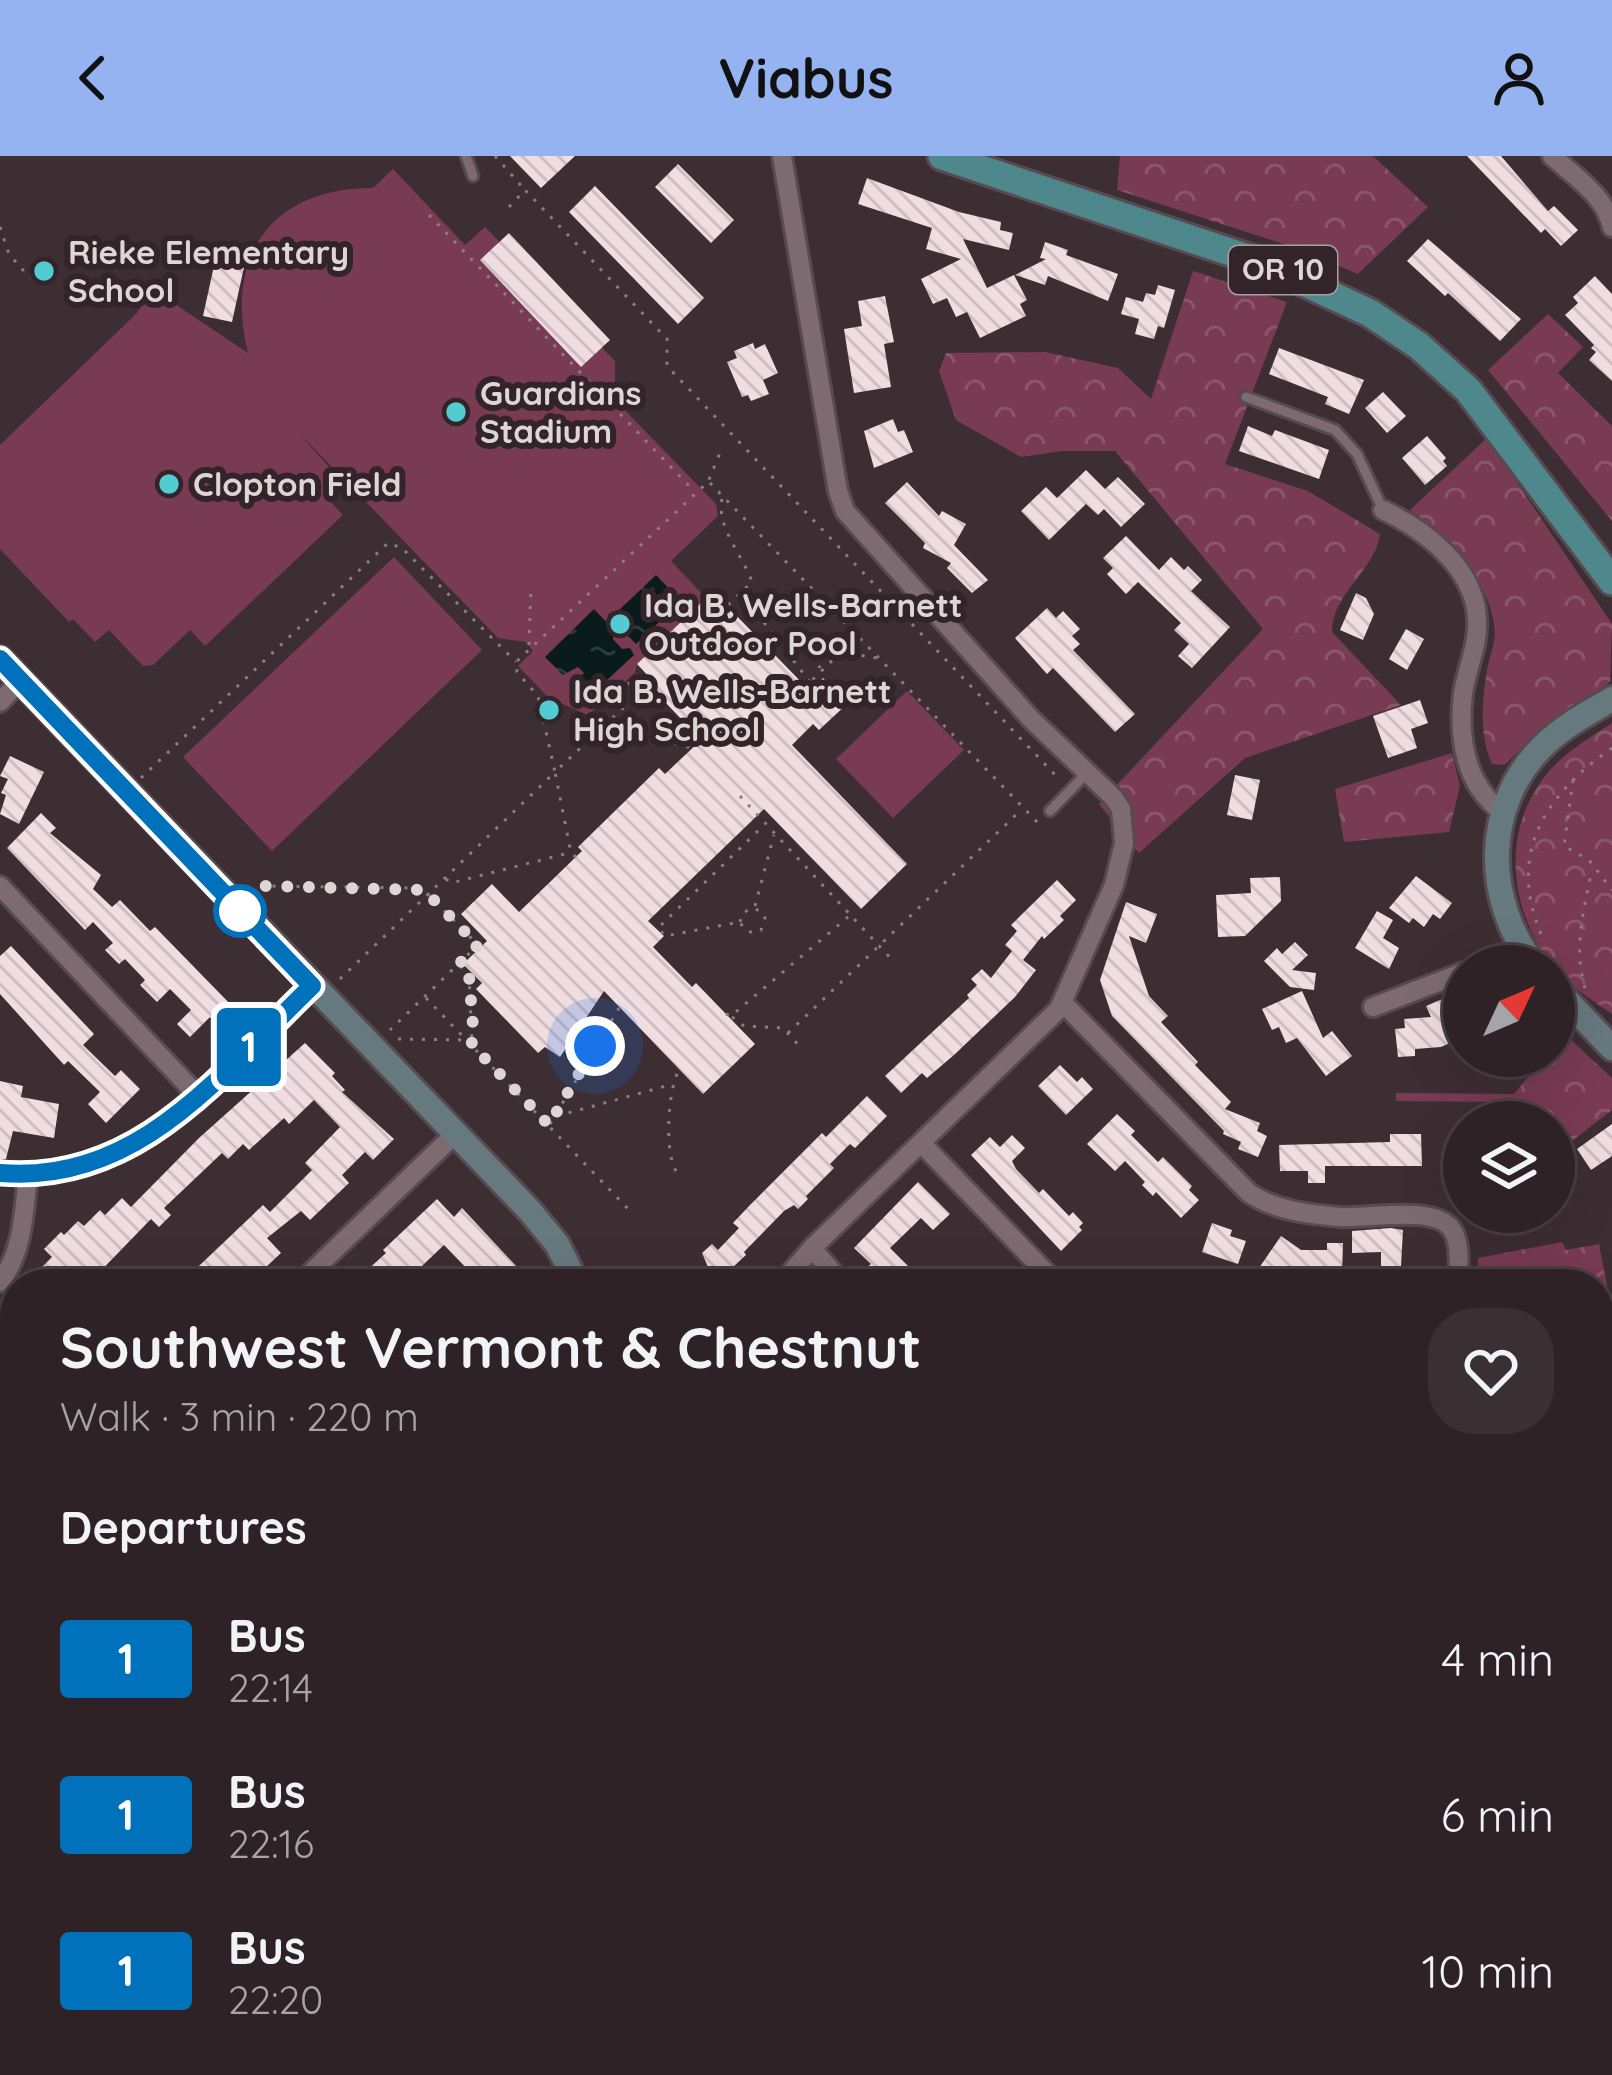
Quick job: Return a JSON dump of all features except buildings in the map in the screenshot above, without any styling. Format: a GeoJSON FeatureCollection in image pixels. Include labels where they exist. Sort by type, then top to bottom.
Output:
{"type":"FeatureCollection","features":[{"type":"Feature","properties":{"kind":"main road","name":"OR 10"},"geometry":{"type":"LineString","coordinates":[[942,156],[1260,262],[1370,313],[1419,346],[1468,390],[1612,581]]}},
{"type":"Feature","properties":{"kind":"street"},"geometry":{"type":"LineString","coordinates":[[782,156],[845,512],[1031,719],[1121,809],[1124,843],[1114,886],[1064,1003],[794,1269]]}},
{"type":"Feature","properties":{"kind":"street"},"geometry":{"type":"LineString","coordinates":[[1552,156],[1594,193],[1612,227]]}},
{"type":"Feature","properties":{"kind":"street"},"geometry":{"type":"LineString","coordinates":[[1383,510],[1416,526],[1468,584],[1478,616],[1463,693],[1464,752],[1478,788],[1502,812]]}},
{"type":"Feature","properties":{"kind":"street"},"geometry":{"type":"LineString","coordinates":[[0,659],[547,1231],[572,1269]]}},
{"type":"Feature","properties":{"kind":"street"},"geometry":{"type":"LineString","coordinates":[[0,703],[21,680]]}},
{"type":"Feature","properties":{"kind":"street"},"geometry":{"type":"LineString","coordinates":[[1529,945],[1505,911],[1498,882],[1496,845],[1502,812],[1514,783],[1540,749],[1564,726],[1612,699]]}},
{"type":"Feature","properties":{"kind":"street"},"geometry":{"type":"LineString","coordinates":[[0,886],[198,1096]]}},
{"type":"Feature","properties":{"kind":"street"},"geometry":{"type":"LineString","coordinates":[[1373,1006],[1443,980]]}},
{"type":"Feature","properties":{"kind":"street"},"geometry":{"type":"LineString","coordinates":[[0,1173],[28,1175],[93,1163],[131,1147],[164,1127],[312,986]]}},
{"type":"Feature","properties":{"kind":"street"},"geometry":{"type":"LineString","coordinates":[[1575,1000],[1612,1048]]}},
{"type":"Feature","properties":{"kind":"street"},"geometry":{"type":"LineString","coordinates":[[1064,1003],[1249,1193],[1267,1205],[1343,1217],[1433,1216],[1448,1224],[1458,1241],[1458,1269]]}},
{"type":"Feature","properties":{"kind":"street"},"geometry":{"type":"LineString","coordinates":[[315,1269],[454,1135]]}},
{"type":"Feature","properties":{"kind":"street"},"geometry":{"type":"LineString","coordinates":[[921,1143],[1043,1269]]}},
{"type":"Feature","properties":{"kind":"street"},"geometry":{"type":"LineString","coordinates":[[10,1269],[22,1226],[28,1175]]}},
{"type":"Feature","properties":{"kind":"street"},"geometry":{"type":"LineString","coordinates":[[812,1248],[830,1269]]}},
{"type":"Feature","properties":{"kind":"lane"},"geometry":{"type":"LineString","coordinates":[[466,156],[473,176]]}},
{"type":"Feature","properties":{"kind":"lane"},"geometry":{"type":"LineString","coordinates":[[1246,397],[1335,430],[1357,454],[1383,510]]}},
{"type":"Feature","properties":{"kind":"lane"},"geometry":{"type":"LineString","coordinates":[[1050,811],[1087,773]]}},
{"type":"Feature","properties":{"kind":"path"},"geometry":{"type":"LineString","coordinates":[[495,156],[667,339],[667,366],[1064,784]]}},
{"type":"Feature","properties":{"kind":"path"},"geometry":{"type":"LineString","coordinates":[[508,207],[525,190]]}},
{"type":"Feature","properties":{"kind":"path"},"geometry":{"type":"LineString","coordinates":[[429,215],[696,493]]}},
{"type":"Feature","properties":{"kind":"path"},"geometry":{"type":"LineString","coordinates":[[0,227],[9,254],[30,278]]}},
{"type":"Feature","properties":{"kind":"path"},"geometry":{"type":"LineString","coordinates":[[516,662],[709,482],[720,453]]}},
{"type":"Feature","properties":{"kind":"path"},"geometry":{"type":"LineString","coordinates":[[709,482],[1041,826]]}},
{"type":"Feature","properties":{"kind":"path"},"geometry":{"type":"LineString","coordinates":[[723,497],[724,520],[751,578],[723,610]]}},
{"type":"Feature","properties":{"kind":"path"},"geometry":{"type":"LineString","coordinates":[[127,792],[388,542],[402,548],[516,662],[517,672],[538,696],[574,855],[451,883],[444,878]]}},
{"type":"Feature","properties":{"kind":"path"},"geometry":{"type":"LineString","coordinates":[[529,649],[531,587]]}},
{"type":"Feature","properties":{"kind":"path"},"geometry":{"type":"LineString","coordinates":[[741,592],[810,682]]}},
{"type":"Feature","properties":{"kind":"path"},"geometry":{"type":"LineString","coordinates":[[746,599],[777,607],[803,632],[841,652],[872,660],[880,657]]}},
{"type":"Feature","properties":{"kind":"path"},"geometry":{"type":"LineString","coordinates":[[803,632],[821,672]]}},
{"type":"Feature","properties":{"kind":"path"},"geometry":{"type":"LineString","coordinates":[[804,688],[841,652]]}},
{"type":"Feature","properties":{"kind":"path"},"geometry":{"type":"LineString","coordinates":[[340,979],[638,693],[629,683],[643,670]]}},
{"type":"Feature","properties":{"kind":"path"},"geometry":{"type":"LineString","coordinates":[[604,725],[692,748]]}},
{"type":"Feature","properties":{"kind":"path"},"geometry":{"type":"LineString","coordinates":[[1534,945],[1528,862],[1543,818],[1573,779],[1612,748]]}},
{"type":"Feature","properties":{"kind":"path"},"geometry":{"type":"LineString","coordinates":[[1573,779],[1564,846],[1594,866],[1612,890]]}},
{"type":"Feature","properties":{"kind":"path"},"geometry":{"type":"LineString","coordinates":[[740,796],[895,963]]}},
{"type":"Feature","properties":{"kind":"path"},"geometry":{"type":"LineString","coordinates":[[788,1033],[1023,808]]}},
{"type":"Feature","properties":{"kind":"path"},"geometry":{"type":"LineString","coordinates":[[740,922],[665,936],[658,928],[764,825]]}},
{"type":"Feature","properties":{"kind":"path"},"geometry":{"type":"LineString","coordinates":[[754,908],[774,836]]}},
{"type":"Feature","properties":{"kind":"path"},"geometry":{"type":"LineString","coordinates":[[1575,990],[1586,996],[1578,964],[1580,920],[1594,866]]}},
{"type":"Feature","properties":{"kind":"path"},"geometry":{"type":"LineString","coordinates":[[236,907],[254,889],[266,886],[416,888],[428,894],[478,945],[390,1030]]}},
{"type":"Feature","properties":{"kind":"path"},"geometry":{"type":"LineString","coordinates":[[740,922],[748,932],[761,929],[765,918],[754,908]]}},
{"type":"Feature","properties":{"kind":"path"},"geometry":{"type":"LineString","coordinates":[[740,922],[744,911],[754,908]]}},
{"type":"Feature","properties":{"kind":"path"},"geometry":{"type":"LineString","coordinates":[[803,1050],[781,1027],[741,1025],[729,1015],[849,915]]}},
{"type":"Feature","properties":{"kind":"path"},"geometry":{"type":"LineString","coordinates":[[398,1039],[474,1039],[469,975],[459,964]]}},
{"type":"Feature","properties":{"kind":"path"},"geometry":{"type":"LineString","coordinates":[[425,996],[632,1213]]}},
{"type":"Feature","properties":{"kind":"path"},"geometry":{"type":"LineString","coordinates":[[549,1125],[619,1008]]}},
{"type":"Feature","properties":{"kind":"path"},"geometry":{"type":"LineString","coordinates":[[676,1171],[670,1160],[670,1085],[679,1070]]}},
{"type":"Feature","properties":{"kind":"path"},"geometry":{"type":"LineString","coordinates":[[556,1116],[670,1085]]}},
{"type":"Feature","properties":{"kind":"green space"},"geometry":{"type":"Polygon","coordinates":[[[1120,156],[1373,156],[1428,207],[1358,274],[1296,248],[1117,190],[1120,156]]]}},
{"type":"Feature","properties":{"kind":"green space"},"geometry":{"type":"Polygon","coordinates":[[[393,169],[465,245],[485,227],[615,361],[615,400],[716,504],[718,516],[671,561],[706,598],[588,715],[549,698],[518,666],[533,651],[526,642],[498,638],[297,431],[338,477],[337,491],[328,499],[343,515],[205,646],[190,630],[153,665],[143,666],[109,630],[95,642],[73,619],[69,622],[0,549],[0,445],[146,299],[169,300],[248,353],[243,286],[263,234],[307,200],[373,188],[393,169]]]}},
{"type":"Feature","properties":{"kind":"green space"},"geometry":{"type":"Polygon","coordinates":[[[1193,271],[1287,302],[1225,464],[1308,491],[1380,534],[1377,547],[1339,605],[1332,632],[1401,705],[1245,758],[1139,853],[1099,804],[1263,629],[1115,451],[1021,457],[956,420],[939,371],[946,353],[1045,352],[1118,368],[1151,399],[1193,271]]]}},
{"type":"Feature","properties":{"kind":"green space"},"geometry":{"type":"Polygon","coordinates":[[[1548,314],[1583,347],[1558,373],[1612,426],[1612,521],[1488,370],[1548,314]]]}},
{"type":"Feature","properties":{"kind":"green space"},"geometry":{"type":"Polygon","coordinates":[[[1487,438],[1612,624],[1610,682],[1547,724],[1504,765],[1492,764],[1483,729],[1485,681],[1495,632],[1486,596],[1452,547],[1410,510],[1487,438]]]}},
{"type":"Feature","properties":{"kind":"green space"},"geometry":{"type":"Polygon","coordinates":[[[394,557],[482,650],[272,851],[183,757],[394,557]]]}},
{"type":"Feature","properties":{"kind":"green space"},"geometry":{"type":"Polygon","coordinates":[[[907,691],[964,750],[893,818],[836,759],[907,691]]]}},
{"type":"Feature","properties":{"kind":"green space"},"geometry":{"type":"Polygon","coordinates":[[[1612,723],[1612,1014],[1575,988],[1575,945],[1539,945],[1517,886],[1519,832],[1527,807],[1547,773],[1612,723]]]}},
{"type":"Feature","properties":{"kind":"green space"},"geometry":{"type":"Polygon","coordinates":[[[1452,753],[1460,786],[1449,832],[1344,842],[1335,789],[1452,753]]]}},
{"type":"Feature","properties":{"kind":"green space"},"geometry":{"type":"Polygon","coordinates":[[[1575,1044],[1612,1078],[1612,1110],[1575,1139],[1575,1101],[1396,1101],[1396,1093],[1514,1094],[1528,1077],[1575,1077],[1575,1044]]]}},
{"type":"Feature","properties":{"kind":"green space"},"geometry":{"type":"Polygon","coordinates":[[[1562,1242],[1566,1250],[1599,1244],[1604,1269],[1478,1269],[1478,1258],[1562,1242]]]}},
{"type":"Feature","properties":{"kind":"water"},"geometry":{"type":"Polygon","coordinates":[[[656,575],[681,601],[636,644],[608,615],[656,575]]]}},
{"type":"Feature","properties":{"kind":"water"},"geometry":{"type":"Polygon","coordinates":[[[594,609],[613,629],[613,639],[634,655],[593,693],[579,678],[584,673],[578,667],[563,675],[545,657],[594,609]]]}},
{"type":"Feature","properties":{"kind":"bus line","name":"1"},"geometry":{"type":"LineString","coordinates":[[0,659],[312,986],[164,1127],[131,1147],[55,1172],[0,1173]]}},
{"type":"Feature","properties":{"kind":"place","name":"Rieke Elementary School"},"geometry":{"type":"Point","coordinates":[44,271]}},
{"type":"Feature","properties":{"kind":"place","name":"Guardians Stadium"},"geometry":{"type":"Point","coordinates":[456,412]}},
{"type":"Feature","properties":{"kind":"place","name":"Clopton Field"},"geometry":{"type":"Point","coordinates":[169,484]}},
{"type":"Feature","properties":{"kind":"place","name":"Ida B. Wells-Barnett Outdoor Pool"},"geometry":{"type":"Point","coordinates":[620,624]}},
{"type":"Feature","properties":{"kind":"place","name":"Ida B. Wells-Barnett High School"},"geometry":{"type":"Point","coordinates":[549,710]}},
{"type":"Feature","properties":{"kind":"route"},"geometry":{"type":"LineString","coordinates":[[240,911],[236,907],[254,889],[266,886],[424,890],[478,945],[459,964],[469,975],[471,1044],[549,1125],[595,1046]]}}]}
